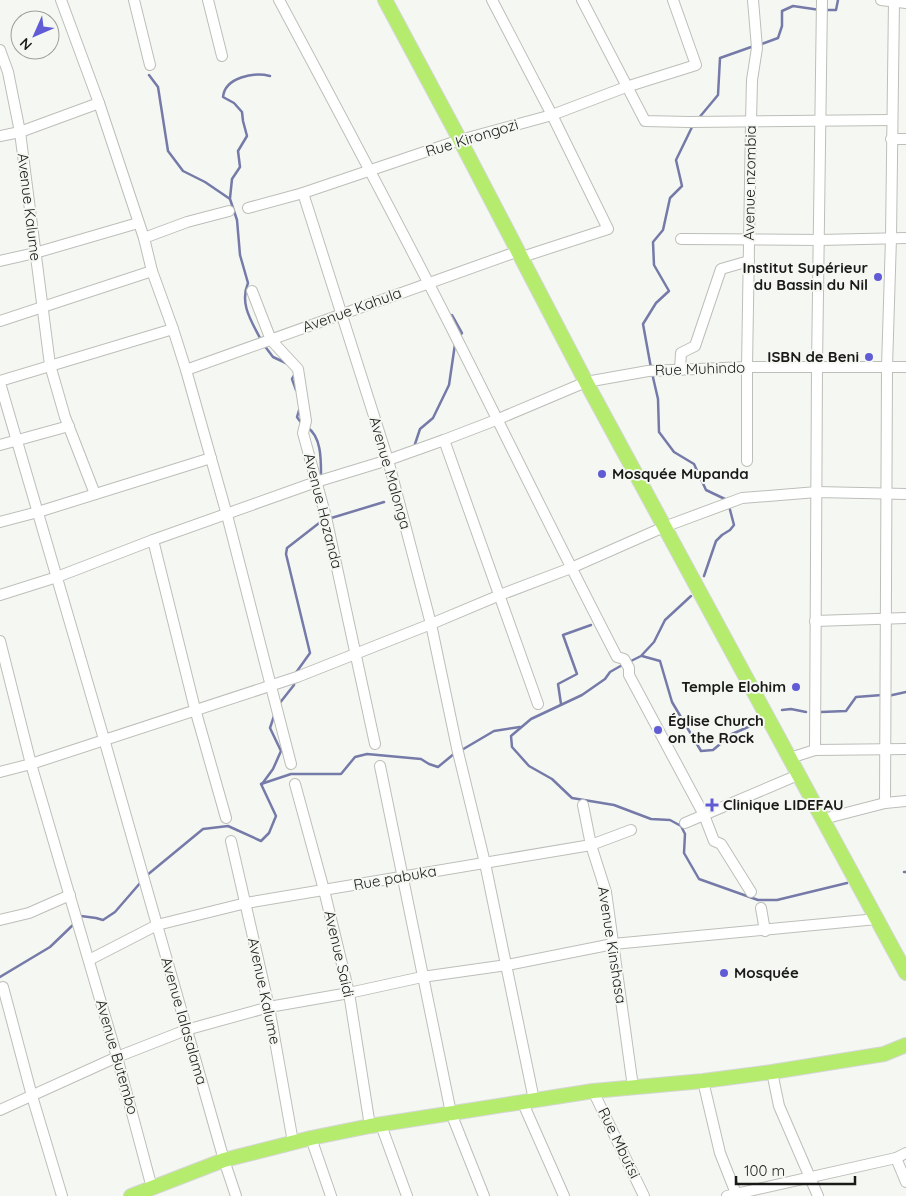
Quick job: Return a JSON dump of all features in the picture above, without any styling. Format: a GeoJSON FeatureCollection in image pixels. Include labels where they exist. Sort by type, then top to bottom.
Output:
{"type":"FeatureCollection","features":[{"type":"Feature","properties":{"kind":"highway"},"geometry":{"type":"LineString","coordinates":[[385,0],[521,254],[586,382],[906,973]]}},
{"type":"Feature","properties":{"kind":"highway"},"geometry":{"type":"LineString","coordinates":[[136,1195],[224,1160],[311,1138],[451,1113],[593,1091],[703,1081],[772,1072],[884,1054],[906,1045]]}},
{"type":"Feature","properties":{"kind":"highway"},"geometry":{"type":"LineString","coordinates":[[884,1054],[906,1058]]}},
{"type":"Feature","properties":{"kind":"street"},"geometry":{"type":"LineString","coordinates":[[61,0],[99,103],[144,238],[152,271],[174,329],[227,515],[290,764]]}},
{"type":"Feature","properties":{"kind":"street"},"geometry":{"type":"LineString","coordinates":[[134,0],[150,66]]}},
{"type":"Feature","properties":{"kind":"street"},"geometry":{"type":"LineString","coordinates":[[208,0],[222,56]]}},
{"type":"Feature","properties":{"kind":"street"},"geometry":{"type":"LineString","coordinates":[[279,0],[428,283],[617,657],[626,664],[629,675],[704,816],[714,841],[721,844],[751,892]]}},
{"type":"Feature","properties":{"kind":"street"},"geometry":{"type":"LineString","coordinates":[[492,0],[552,115]]}},
{"type":"Feature","properties":{"kind":"street"},"geometry":{"type":"LineString","coordinates":[[582,0],[645,121],[892,120]]}},
{"type":"Feature","properties":{"kind":"street","name":"Rue Kirongozi"},"geometry":{"type":"LineString","coordinates":[[248,208],[303,194],[460,140],[552,115],[626,87],[696,65],[673,0]]}},
{"type":"Feature","properties":{"kind":"street","name":"Avenue nzombia"},"geometry":{"type":"LineString","coordinates":[[747,461],[751,121],[752,80],[757,44],[753,0]]}},
{"type":"Feature","properties":{"kind":"street"},"geometry":{"type":"LineString","coordinates":[[881,0],[906,4]]}},
{"type":"Feature","properties":{"kind":"street"},"geometry":{"type":"LineString","coordinates":[[885,803],[887,367],[891,238],[894,1]]}},
{"type":"Feature","properties":{"kind":"street"},"geometry":{"type":"LineString","coordinates":[[815,750],[817,366],[822,120],[822,6]]}},
{"type":"Feature","properties":{"kind":"street","name":"Avenue Kalume"},"geometry":{"type":"LineString","coordinates":[[0,50],[8,72],[20,132],[50,365],[69,426],[95,494]]}},
{"type":"Feature","properties":{"kind":"street"},"geometry":{"type":"LineString","coordinates":[[0,136],[20,132],[99,103]]}},
{"type":"Feature","properties":{"kind":"street","name":"Avenue Kahula"},"geometry":{"type":"LineString","coordinates":[[186,370],[428,283],[608,229],[552,115]]}},
{"type":"Feature","properties":{"kind":"street"},"geometry":{"type":"LineString","coordinates":[[891,140],[906,139]]}},
{"type":"Feature","properties":{"kind":"street","name":"Avenue Malonga"},"geometry":{"type":"LineString","coordinates":[[303,194],[388,460],[431,624],[458,753],[485,863],[507,965],[528,1101],[564,1196]]}},
{"type":"Feature","properties":{"kind":"street"},"geometry":{"type":"LineString","coordinates":[[144,238],[187,222],[229,211]]}},
{"type":"Feature","properties":{"kind":"street"},"geometry":{"type":"LineString","coordinates":[[0,261],[35,253],[138,223]]}},
{"type":"Feature","properties":{"kind":"street"},"geometry":{"type":"LineString","coordinates":[[680,239],[820,240],[906,238]]}},
{"type":"Feature","properties":{"kind":"street"},"geometry":{"type":"LineString","coordinates":[[680,370],[681,353],[695,346],[721,269],[749,261]]}},
{"type":"Feature","properties":{"kind":"street"},"geometry":{"type":"LineString","coordinates":[[0,321],[152,271]]}},
{"type":"Feature","properties":{"kind":"street","name":"Avenue Hozanda"},"geometry":{"type":"LineString","coordinates":[[252,291],[265,342],[298,369],[306,422],[302,434],[321,481],[326,519],[375,744]]}},
{"type":"Feature","properties":{"kind":"street"},"geometry":{"type":"LineString","coordinates":[[0,382],[50,365],[174,329]]}},
{"type":"Feature","properties":{"kind":"street","name":"Rue Muhindo"},"geometry":{"type":"LineString","coordinates":[[0,595],[57,577],[154,540],[321,481],[444,440],[586,382],[652,371],[747,367],[906,367]]}},
{"type":"Feature","properties":{"kind":"street","name":"Avenue lalasalama"},"geometry":{"type":"LineString","coordinates":[[0,382],[186,1030],[236,1196]]}},
{"type":"Feature","properties":{"kind":"street"},"geometry":{"type":"LineString","coordinates":[[0,445],[69,426]]}},
{"type":"Feature","properties":{"kind":"street"},"geometry":{"type":"LineString","coordinates":[[444,440],[538,704]]}},
{"type":"Feature","properties":{"kind":"street"},"geometry":{"type":"LineString","coordinates":[[0,522],[211,458]]}},
{"type":"Feature","properties":{"kind":"street"},"geometry":{"type":"LineString","coordinates":[[0,772],[31,764],[294,678],[571,568],[664,527],[742,498],[817,492],[906,494]]}},
{"type":"Feature","properties":{"kind":"street"},"geometry":{"type":"LineString","coordinates":[[154,540],[195,709],[226,818]]}},
{"type":"Feature","properties":{"kind":"street"},"geometry":{"type":"LineString","coordinates":[[815,621],[906,618]]}},
{"type":"Feature","properties":{"kind":"street","name":"Avenue Butembo"},"geometry":{"type":"LineString","coordinates":[[0,641],[31,764],[117,1057],[152,1188]]}},
{"type":"Feature","properties":{"kind":"street"},"geometry":{"type":"LineString","coordinates":[[790,758],[815,750],[906,749]]}},
{"type":"Feature","properties":{"kind":"street"},"geometry":{"type":"LineString","coordinates":[[380,766],[451,1113],[484,1196]]}},
{"type":"Feature","properties":{"kind":"street"},"geometry":{"type":"LineString","coordinates":[[685,823],[798,775]]}},
{"type":"Feature","properties":{"kind":"street","name":"Avenue Saidi"},"geometry":{"type":"LineString","coordinates":[[294,784],[324,890],[349,993],[376,1126],[407,1196]]}},
{"type":"Feature","properties":{"kind":"street"},"geometry":{"type":"LineString","coordinates":[[823,819],[885,803],[906,801]]}},
{"type":"Feature","properties":{"kind":"street","name":"Avenue Kinshasa"},"geometry":{"type":"LineString","coordinates":[[583,805],[591,845],[606,892],[633,1087]]}},
{"type":"Feature","properties":{"kind":"street","name":"Rue pabuka"},"geometry":{"type":"LineString","coordinates":[[89,960],[157,925],[246,903],[591,845],[631,830]]}},
{"type":"Feature","properties":{"kind":"street","name":"Avenue Kalume"},"geometry":{"type":"LineString","coordinates":[[231,841],[269,1007],[293,1142]]}},
{"type":"Feature","properties":{"kind":"street"},"geometry":{"type":"LineString","coordinates":[[0,920],[29,913],[70,895]]}},
{"type":"Feature","properties":{"kind":"street"},"geometry":{"type":"LineString","coordinates":[[761,908],[765,931]]}},
{"type":"Feature","properties":{"kind":"street"},"geometry":{"type":"LineString","coordinates":[[0,1110],[117,1057],[186,1030],[269,1007],[349,993],[422,977],[507,965],[613,944],[878,919]]}},
{"type":"Feature","properties":{"kind":"street"},"geometry":{"type":"LineString","coordinates":[[3,987],[32,1096],[62,1196]]}},
{"type":"Feature","properties":{"kind":"street"},"geometry":{"type":"LineString","coordinates":[[772,1072],[779,1106],[818,1196]]}},
{"type":"Feature","properties":{"kind":"street"},"geometry":{"type":"LineString","coordinates":[[703,1081],[720,1153],[733,1196],[896,1158],[906,1153]]}},
{"type":"Feature","properties":{"kind":"street","name":"Rue Mbutsi"},"geometry":{"type":"LineString","coordinates":[[593,1091],[644,1196]]}},
{"type":"Feature","properties":{"kind":"street"},"geometry":{"type":"LineString","coordinates":[[311,1138],[331,1196]]}},
{"type":"Feature","properties":{"kind":"street"},"geometry":{"type":"LineString","coordinates":[[896,1158],[906,1182]]}},
{"type":"Feature","properties":{"kind":"waterway"},"geometry":{"type":"LineString","coordinates":[[825,10],[836,10],[838,0]]}},
{"type":"Feature","properties":{"kind":"waterway"},"geometry":{"type":"LineString","coordinates":[[759,45],[778,38],[782,26],[782,11],[793,6],[820,10]]}},
{"type":"Feature","properties":{"kind":"waterway"},"geometry":{"type":"LineString","coordinates":[[698,119],[718,95],[720,58],[754,46]]}},
{"type":"Feature","properties":{"kind":"waterway"},"geometry":{"type":"LineString","coordinates":[[149,75],[158,87],[168,151],[183,171],[205,182],[230,199],[237,220],[240,255],[248,283],[245,298],[246,306],[261,340]]}},
{"type":"Feature","properties":{"kind":"waterway"},"geometry":{"type":"LineString","coordinates":[[230,198],[232,179],[240,167],[238,151],[247,136],[242,112],[234,103],[223,97],[225,90],[229,85],[241,78],[256,75],[270,76]]}},
{"type":"Feature","properties":{"kind":"waterway"},"geometry":{"type":"LineString","coordinates":[[651,368],[643,324],[656,303],[669,291],[654,265],[653,242],[663,230],[670,198],[682,186],[676,160],[693,125]]}},
{"type":"Feature","properties":{"kind":"waterway"},"geometry":{"type":"LineString","coordinates":[[452,315],[462,333],[458,337]]}},
{"type":"Feature","properties":{"kind":"waterway"},"geometry":{"type":"LineString","coordinates":[[414,447],[420,429],[433,418],[449,385],[455,344]]}},
{"type":"Feature","properties":{"kind":"waterway"},"geometry":{"type":"LineString","coordinates":[[264,345],[273,357],[288,364]]}},
{"type":"Feature","properties":{"kind":"waterway"},"geometry":{"type":"LineString","coordinates":[[652,373],[658,399],[659,432],[674,452],[694,464],[706,490],[727,500]]}},
{"type":"Feature","properties":{"kind":"waterway"},"geometry":{"type":"LineString","coordinates":[[295,374],[292,379],[296,390]]}},
{"type":"Feature","properties":{"kind":"waterway"},"geometry":{"type":"LineString","coordinates":[[300,407],[297,417],[302,424]]}},
{"type":"Feature","properties":{"kind":"waterway"},"geometry":{"type":"LineString","coordinates":[[307,427],[312,431],[318,443],[321,457],[321,477]]}},
{"type":"Feature","properties":{"kind":"waterway"},"geometry":{"type":"LineString","coordinates":[[328,519],[384,502]]}},
{"type":"Feature","properties":{"kind":"waterway"},"geometry":{"type":"LineString","coordinates":[[704,576],[716,541],[734,525],[729,506]]}},
{"type":"Feature","properties":{"kind":"waterway"},"geometry":{"type":"LineString","coordinates":[[295,674],[310,653],[286,554],[287,548],[323,520]]}},
{"type":"Feature","properties":{"kind":"waterway"},"geometry":{"type":"LineString","coordinates":[[629,662],[641,656],[654,642],[665,620],[691,596]]}},
{"type":"Feature","properties":{"kind":"waterway"},"geometry":{"type":"LineString","coordinates":[[561,704],[558,684],[577,674],[563,635],[591,625]]}},
{"type":"Feature","properties":{"kind":"waterway"},"geometry":{"type":"LineString","coordinates":[[642,656],[660,661],[672,702],[701,751],[713,750],[732,734],[755,724]]}},
{"type":"Feature","properties":{"kind":"waterway"},"geometry":{"type":"LineString","coordinates":[[624,664],[610,672],[605,679],[582,695],[531,719],[511,736],[512,747],[529,766],[552,779],[572,798],[614,805],[651,819],[670,820],[681,826],[685,834],[684,853],[699,879],[758,900],[777,900],[847,883]]}},
{"type":"Feature","properties":{"kind":"waterway"},"geometry":{"type":"LineString","coordinates":[[279,704],[294,685],[294,682]]}},
{"type":"Feature","properties":{"kind":"waterway"},"geometry":{"type":"LineString","coordinates":[[888,696],[906,692]]}},
{"type":"Feature","properties":{"kind":"waterway"},"geometry":{"type":"LineString","coordinates":[[821,712],[846,711],[856,697],[882,695]]}},
{"type":"Feature","properties":{"kind":"waterway"},"geometry":{"type":"LineString","coordinates":[[782,710],[791,709],[806,712]]}},
{"type":"Feature","properties":{"kind":"waterway"},"geometry":{"type":"LineString","coordinates":[[262,784],[273,769],[281,751],[270,728],[275,713]]}},
{"type":"Feature","properties":{"kind":"waterway"},"geometry":{"type":"LineString","coordinates":[[460,751],[494,731],[520,727]]}},
{"type":"Feature","properties":{"kind":"waterway"},"geometry":{"type":"LineString","coordinates":[[146,876],[203,829],[228,826],[261,841],[269,833],[276,816],[261,784],[291,774],[341,774],[355,757],[367,754],[421,759],[438,767],[455,753]]}},
{"type":"Feature","properties":{"kind":"waterway"},"geometry":{"type":"LineString","coordinates":[[79,919],[81,916],[103,920],[115,912],[141,882]]}},
{"type":"Feature","properties":{"kind":"waterway"},"geometry":{"type":"LineString","coordinates":[[0,977],[50,947],[75,923]]}},
{"type":"Feature","properties":{"kind":"place","name":"Institut Supérieur du Bassin du Nil"},"geometry":{"type":"Point","coordinates":[878,277]}},
{"type":"Feature","properties":{"kind":"place","name":"ISBN de Beni"},"geometry":{"type":"Point","coordinates":[869,357]}},
{"type":"Feature","properties":{"kind":"place","name":"Mosquée Mupanda"},"geometry":{"type":"Point","coordinates":[602,474]}},
{"type":"Feature","properties":{"kind":"place","name":"Temple Elohim"},"geometry":{"type":"Point","coordinates":[796,687]}},
{"type":"Feature","properties":{"kind":"place","name":"Église Church on the Rock"},"geometry":{"type":"Point","coordinates":[658,730]}},
{"type":"Feature","properties":{"kind":"place","name":"Clinique LIDEFAU"},"geometry":{"type":"Point","coordinates":[712,805]}},
{"type":"Feature","properties":{"kind":"place","name":"Mosquée"},"geometry":{"type":"Point","coordinates":[724,973]}}]}
